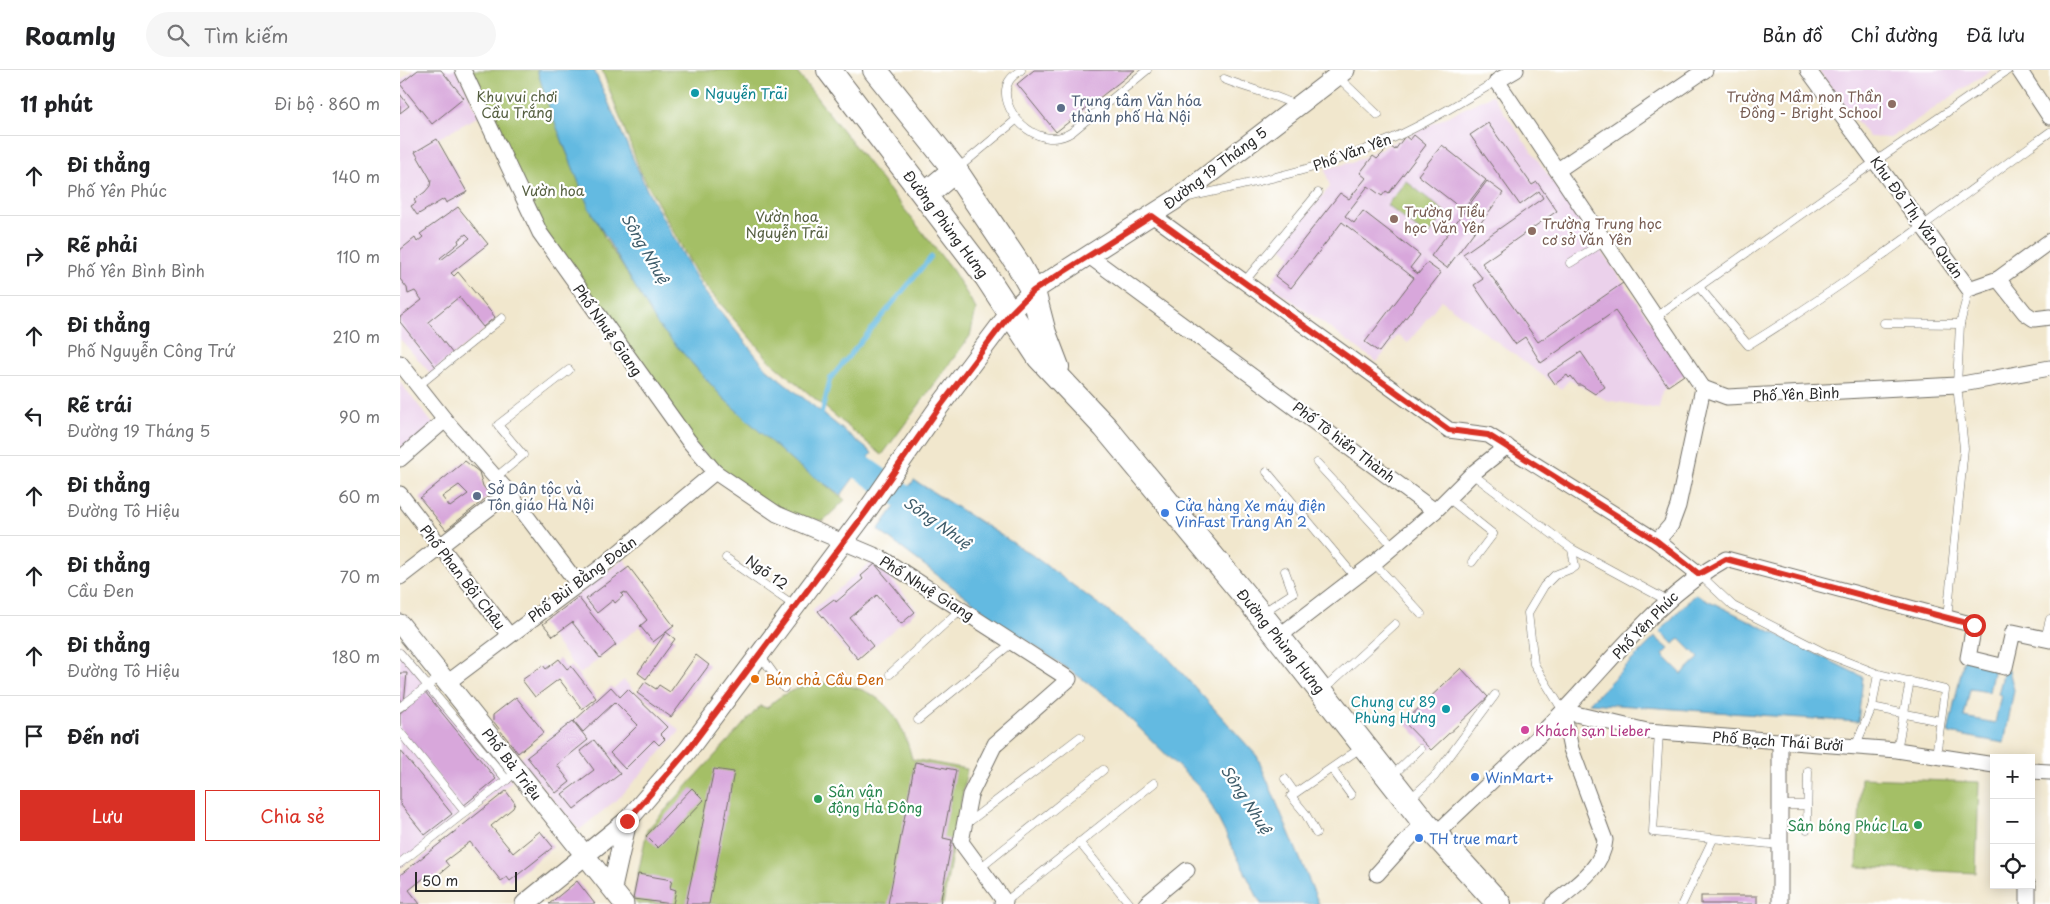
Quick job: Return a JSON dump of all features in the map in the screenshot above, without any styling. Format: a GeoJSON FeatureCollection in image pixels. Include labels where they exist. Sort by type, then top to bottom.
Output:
{"type":"FeatureCollection","features":[{"type":"Feature","properties":{"kind":"main road","name":"Đường Phùng Hưng"},"geometry":{"type":"LineString","coordinates":[[875,70],[956,170],[1018,264],[1033,291],[1044,333],[1062,378]]}},
{"type":"Feature","properties":{"kind":"main road","name":"Đường Phùng Hưng"},"geometry":{"type":"LineString","coordinates":[[835,72],[986,276],[1039,357],[1062,378],[1106,427],[1260,614],[1430,828],[1500,904]]}},
{"type":"Feature","properties":{"kind":"main road"},"geometry":{"type":"LineString","coordinates":[[925,195],[956,170]]}},
{"type":"Feature","properties":{"kind":"street","name":"Phố Nhuệ Giang"},"geometry":{"type":"LineString","coordinates":[[463,70],[540,233],[629,360],[688,440],[715,472],[777,514],[841,543],[881,558],[1069,679],[996,744],[970,795],[961,842],[1003,903]]}},
{"type":"Feature","properties":{"kind":"street","name":"Phố Văn Yên"},"geometry":{"type":"LineString","coordinates":[[1497,81],[1516,70]]}},
{"type":"Feature","properties":{"kind":"street"},"geometry":{"type":"LineString","coordinates":[[1558,170],[1705,70]]}},
{"type":"Feature","properties":{"kind":"street","name":"Khu Đô Thị Văn Quán"},"geometry":{"type":"LineString","coordinates":[[1808,70],[1970,289],[1998,279],[2050,241]]}},
{"type":"Feature","properties":{"kind":"street"},"geometry":{"type":"LineString","coordinates":[[2019,70],[2050,117]]}},
{"type":"Feature","properties":{"kind":"street","name":"Đường 19 Tháng 5"},"geometry":{"type":"LineString","coordinates":[[525,904],[627,821],[688,750],[1010,314],[1033,291],[1152,216],[1174,200],[1297,106],[1338,72]]}},
{"type":"Feature","properties":{"kind":"street"},"geometry":{"type":"LineString","coordinates":[[1497,81],[1704,388],[1678,506],[1671,525],[1657,541]]}},
{"type":"Feature","properties":{"kind":"street"},"geometry":{"type":"LineString","coordinates":[[1152,216],[1449,430],[1488,435],[1657,541],[1699,574]]}},
{"type":"Feature","properties":{"kind":"street","name":"Phố Tô hiến Thành"},"geometry":{"type":"LineString","coordinates":[[1089,256],[1435,511]]}},
{"type":"Feature","properties":{"kind":"street"},"geometry":{"type":"LineString","coordinates":[[1998,279],[2024,313],[2034,319],[2050,317]]}},
{"type":"Feature","properties":{"kind":"street"},"geometry":{"type":"LineString","coordinates":[[400,363],[445,420],[509,493],[578,584]]}},
{"type":"Feature","properties":{"kind":"street","name":"Phố Yên Bình"},"geometry":{"type":"LineString","coordinates":[[1704,388],[1728,397],[1957,385],[2050,368]]}},
{"type":"Feature","properties":{"kind":"street"},"geometry":{"type":"LineString","coordinates":[[400,459],[445,420]]}},
{"type":"Feature","properties":{"kind":"street"},"geometry":{"type":"LineString","coordinates":[[1278,637],[1374,563],[1435,511],[1472,474],[1507,446]]}},
{"type":"Feature","properties":{"kind":"street","name":"Phố Bùi Bằng Đoàn"},"geometry":{"type":"LineString","coordinates":[[439,681],[508,635],[578,584],[715,472]]}},
{"type":"Feature","properties":{"kind":"street"},"geometry":{"type":"LineString","coordinates":[[400,577],[509,493]]}},
{"type":"Feature","properties":{"kind":"street","name":"Phố Phan Bội Châu"},"geometry":{"type":"LineString","coordinates":[[400,494],[508,635]]}},
{"type":"Feature","properties":{"kind":"street","name":"Phố Yên Phúc"},"geometry":{"type":"LineString","coordinates":[[1377,874],[1563,711],[1666,600],[1699,574],[1726,559],[1974,625],[1968,658],[2005,667],[2013,632],[2047,640]]}},
{"type":"Feature","properties":{"kind":"street","name":"Phố Bà Triệu"},"geometry":{"type":"LineString","coordinates":[[400,624],[404,647],[439,681],[512,776],[584,856],[624,904]]}},
{"type":"Feature","properties":{"kind":"street"},"geometry":{"type":"LineString","coordinates":[[1553,904],[1583,879],[1597,862],[1604,850],[1605,840],[1571,749],[1563,711]]}},
{"type":"Feature","properties":{"kind":"street","name":"Phố Bạch Thái Bưởi"},"geometry":{"type":"LineString","coordinates":[[1563,711],[1659,732],[1897,750],[1990,764]]}},
{"type":"Feature","properties":{"kind":"street"},"geometry":{"type":"LineString","coordinates":[[1780,741],[1780,904]]}},
{"type":"Feature","properties":{"kind":"street"},"geometry":{"type":"LineString","coordinates":[[2035,771],[2050,772]]}},
{"type":"Feature","properties":{"kind":"street"},"geometry":{"type":"LineString","coordinates":[[612,888],[627,821]]}},
{"type":"Feature","properties":{"kind":"street"},"geometry":{"type":"LineString","coordinates":[[1146,904],[1187,870]]}},
{"type":"Feature","properties":{"kind":"street"},"geometry":{"type":"LineString","coordinates":[[2028,889],[2028,904]]}},
{"type":"Feature","properties":{"kind":"lane"},"geometry":{"type":"LineString","coordinates":[[1021,70],[1009,81],[1006,92],[1016,120],[1034,135],[1047,139],[1064,137],[1147,70]]}},
{"type":"Feature","properties":{"kind":"lane"},"geometry":{"type":"LineString","coordinates":[[1656,318],[1876,161],[2008,70]]}},
{"type":"Feature","properties":{"kind":"lane"},"geometry":{"type":"LineString","coordinates":[[1338,72],[1378,115]]}},
{"type":"Feature","properties":{"kind":"lane"},"geometry":{"type":"LineString","coordinates":[[1224,79],[1261,94],[1279,97],[1297,106]]}},
{"type":"Feature","properties":{"kind":"lane","name":"Phố Văn Yên"},"geometry":{"type":"LineString","coordinates":[[1174,200],[1277,177],[1347,156],[1414,128],[1497,81]]}},
{"type":"Feature","properties":{"kind":"lane"},"geometry":{"type":"LineString","coordinates":[[956,170],[1016,120]]}},
{"type":"Feature","properties":{"kind":"lane"},"geometry":{"type":"LineString","coordinates":[[1699,287],[1748,345],[1779,326],[1923,225],[2050,132]]}},
{"type":"Feature","properties":{"kind":"lane"},"geometry":{"type":"LineString","coordinates":[[1244,282],[1318,193]]}},
{"type":"Feature","properties":{"kind":"lane"},"geometry":{"type":"LineString","coordinates":[[1570,263],[1605,240]]}},
{"type":"Feature","properties":{"kind":"lane"},"geometry":{"type":"LineString","coordinates":[[1947,619],[1963,457],[1957,385],[1960,324],[1970,289]]}},
{"type":"Feature","properties":{"kind":"lane"},"geometry":{"type":"LineString","coordinates":[[418,386],[502,318]]}},
{"type":"Feature","properties":{"kind":"lane"},"geometry":{"type":"LineString","coordinates":[[1884,323],[1960,324]]}},
{"type":"Feature","properties":{"kind":"lane"},"geometry":{"type":"LineString","coordinates":[[495,478],[523,455],[498,425],[569,370]]}},
{"type":"Feature","properties":{"kind":"lane"},"geometry":{"type":"LineString","coordinates":[[1317,463],[1393,546]]}},
{"type":"Feature","properties":{"kind":"lane"},"geometry":{"type":"LineString","coordinates":[[1267,472],[1355,577]]}},
{"type":"Feature","properties":{"kind":"lane"},"geometry":{"type":"LineString","coordinates":[[1472,474],[1572,549],[1666,600]]}},
{"type":"Feature","properties":{"kind":"lane"},"geometry":{"type":"LineString","coordinates":[[1448,498],[1493,534],[1472,562]]}},
{"type":"Feature","properties":{"kind":"lane"},"geometry":{"type":"LineString","coordinates":[[1563,711],[1534,664],[1528,613],[1544,586],[1555,575],[1575,567],[1572,549]]}},
{"type":"Feature","properties":{"kind":"lane","name":"Ngõ 12"},"geometry":{"type":"LineString","coordinates":[[726,558],[795,606]]}},
{"type":"Feature","properties":{"kind":"lane"},"geometry":{"type":"LineString","coordinates":[[1374,563],[1422,614]]}},
{"type":"Feature","properties":{"kind":"lane"},"geometry":{"type":"LineString","coordinates":[[1260,614],[1293,593],[1285,571]]}},
{"type":"Feature","properties":{"kind":"lane"},"geometry":{"type":"LineString","coordinates":[[1699,574],[1733,606],[1828,654],[1878,674],[1945,690],[1936,756]]}},
{"type":"Feature","properties":{"kind":"lane"},"geometry":{"type":"LineString","coordinates":[[890,674],[960,609]]}},
{"type":"Feature","properties":{"kind":"lane"},"geometry":{"type":"LineString","coordinates":[[2047,640],[2050,619]]}},
{"type":"Feature","properties":{"kind":"lane"},"geometry":{"type":"LineString","coordinates":[[1322,692],[1395,624]]}},
{"type":"Feature","properties":{"kind":"lane"},"geometry":{"type":"LineString","coordinates":[[918,720],[1013,642]]}},
{"type":"Feature","properties":{"kind":"lane"},"geometry":{"type":"LineString","coordinates":[[758,653],[784,688]]}},
{"type":"Feature","properties":{"kind":"lane"},"geometry":{"type":"LineString","coordinates":[[1855,747],[1872,707],[1878,674]]}},
{"type":"Feature","properties":{"kind":"lane"},"geometry":{"type":"LineString","coordinates":[[400,707],[439,681]]}},
{"type":"Feature","properties":{"kind":"lane"},"geometry":{"type":"LineString","coordinates":[[1897,750],[1910,681]]}},
{"type":"Feature","properties":{"kind":"lane"},"geometry":{"type":"LineString","coordinates":[[1409,801],[1434,777],[1495,695]]}},
{"type":"Feature","properties":{"kind":"lane"},"geometry":{"type":"LineString","coordinates":[[1872,707],[1940,721]]}},
{"type":"Feature","properties":{"kind":"lane"},"geometry":{"type":"LineString","coordinates":[[400,732],[466,812]]}},
{"type":"Feature","properties":{"kind":"lane"},"geometry":{"type":"LineString","coordinates":[[1659,732],[1653,832],[1780,845]]}},
{"type":"Feature","properties":{"kind":"lane"},"geometry":{"type":"LineString","coordinates":[[965,825],[1080,737]]}},
{"type":"Feature","properties":{"kind":"lane"},"geometry":{"type":"LineString","coordinates":[[1316,833],[1305,813],[1291,796],[1364,746]]}},
{"type":"Feature","properties":{"kind":"lane"},"geometry":{"type":"LineString","coordinates":[[1390,777],[1420,749]]}},
{"type":"Feature","properties":{"kind":"lane"},"geometry":{"type":"LineString","coordinates":[[1332,769],[1351,795]]}},
{"type":"Feature","properties":{"kind":"lane"},"geometry":{"type":"LineString","coordinates":[[980,868],[1103,770]]}},
{"type":"Feature","properties":{"kind":"lane"},"geometry":{"type":"LineString","coordinates":[[1807,829],[1808,771]]}},
{"type":"Feature","properties":{"kind":"lane"},"geometry":{"type":"LineString","coordinates":[[400,863],[512,776]]}},
{"type":"Feature","properties":{"kind":"lane"},"geometry":{"type":"LineString","coordinates":[[1285,779],[1295,793]]}},
{"type":"Feature","properties":{"kind":"lane"},"geometry":{"type":"LineString","coordinates":[[1003,903],[1154,783]]}},
{"type":"Feature","properties":{"kind":"lane"},"geometry":{"type":"LineString","coordinates":[[1780,806],[1807,804]]}},
{"type":"Feature","properties":{"kind":"lane"},"geometry":{"type":"LineString","coordinates":[[1682,904],[1713,839]]}},
{"type":"Feature","properties":{"kind":"lane"},"geometry":{"type":"LineString","coordinates":[[1079,842],[1130,904]]}},
{"type":"Feature","properties":{"kind":"shaded area"},"geometry":{"type":"Polygon","coordinates":[[[414,70],[457,70],[479,116],[437,139],[467,192],[458,207],[488,244],[456,269],[496,320],[431,374],[400,339],[400,81],[414,70]]]}},
{"type":"Feature","properties":{"kind":"shaded area","name":"Trường Mầm non Thần Đồng - Bright School"},"geometry":{"type":"Polygon","coordinates":[[[1818,70],[1991,70],[1890,138],[1869,137],[1818,70]]]}},
{"type":"Feature","properties":{"kind":"shaded area"},"geometry":{"type":"Polygon","coordinates":[[[1492,95],[1687,373],[1662,392],[1659,409],[1606,400],[1569,380],[1561,389],[1441,300],[1408,343],[1398,335],[1377,362],[1270,285],[1291,256],[1280,245],[1330,187],[1325,169],[1353,162],[1492,95]]]}},
{"type":"Feature","properties":{"kind":"shaded area"},"geometry":{"type":"Polygon","coordinates":[[[400,382],[434,425],[400,452],[400,382]]]}},
{"type":"Feature","properties":{"kind":"shaded area"},"geometry":{"type":"Polygon","coordinates":[[[624,559],[674,626],[653,642],[640,626],[580,674],[541,623],[624,559]]]}},
{"type":"Feature","properties":{"kind":"shaded area"},"geometry":{"type":"Polygon","coordinates":[[[873,561],[879,563],[917,610],[855,662],[812,610],[873,561]]]}},
{"type":"Feature","properties":{"kind":"shaded area"},"geometry":{"type":"Polygon","coordinates":[[[400,644],[512,782],[400,868],[400,644]]]}},
{"type":"Feature","properties":{"kind":"shaded area"},"geometry":{"type":"Polygon","coordinates":[[[624,680],[637,694],[680,731],[621,796],[579,830],[519,759],[573,718],[574,721],[624,680]]]}},
{"type":"Feature","properties":{"kind":"green space","name":"Vườn hoa"},"geometry":{"type":"Polygon","coordinates":[[[465,70],[541,70],[564,146],[605,239],[654,315],[695,367],[724,397],[799,464],[845,500],[823,521],[780,513],[719,468],[690,439],[542,232],[465,70]]]}},
{"type":"Feature","properties":{"kind":"green space","name":"Vườn hoa Nguyễn Trãi"},"geometry":{"type":"Polygon","coordinates":[[[602,70],[795,70],[953,271],[976,309],[970,336],[882,455],[770,361],[700,280],[641,173],[602,70]]]}},
{"type":"Feature","properties":{"kind":"green space"},"geometry":{"type":"Polygon","coordinates":[[[1406,181],[1446,213],[1427,237],[1387,205],[1406,181]]]}},
{"type":"Feature","properties":{"kind":"green space","name":"Sân vận động Hà Đông"},"geometry":{"type":"Polygon","coordinates":[[[816,683],[853,687],[868,692],[880,700],[891,711],[899,724],[912,759],[967,769],[943,904],[637,904],[633,899],[647,830],[760,706],[767,708],[783,695],[816,683]]]}},
{"type":"Feature","properties":{"kind":"green space","name":"Sân bóng Phúc La"},"geometry":{"type":"Polygon","coordinates":[[[1861,778],[1979,782],[1976,873],[1857,867],[1861,778]]]}},
{"type":"Feature","properties":{"kind":"water"},"geometry":{"type":"Polygon","coordinates":[[[537,70],[594,70],[647,190],[703,290],[766,368],[872,453],[841,495],[794,463],[723,398],[657,324],[589,208],[551,113],[537,70]]]}},
{"type":"Feature","properties":{"kind":"water"},"geometry":{"type":"Polygon","coordinates":[[[914,480],[1032,555],[1162,651],[1257,756],[1319,904],[1261,904],[1205,793],[1107,696],[991,616],[878,530],[914,480]]]}},
{"type":"Feature","properties":{"kind":"water"},"geometry":{"type":"Polygon","coordinates":[[[1695,594],[1863,677],[1858,722],[1589,703],[1655,637],[1669,649],[1663,655],[1682,674],[1699,658],[1680,639],[1673,644],[1660,631],[1695,594]]]}},
{"type":"Feature","properties":{"kind":"water"},"geometry":{"type":"Polygon","coordinates":[[[1964,658],[1994,668],[1989,692],[1970,689],[1964,717],[1995,723],[2001,695],[1998,694],[2004,671],[2009,670],[2014,690],[2004,743],[1948,733],[1964,658]]]}},
{"type":"Feature","properties":{"kind":"building"},"geometry":{"type":"Polygon","coordinates":[[[418,70],[441,70],[464,98],[432,124],[400,84],[418,70]]]}},
{"type":"Feature","properties":{"kind":"building","name":"Trung tâm Văn hóa thành phố Hà Nội"},"geometry":{"type":"Polygon","coordinates":[[[1034,70],[1135,70],[1056,132],[1017,84],[1034,70]]]}},
{"type":"Feature","properties":{"kind":"building"},"geometry":{"type":"Polygon","coordinates":[[[400,94],[409,106],[400,113],[400,94]]]}},
{"type":"Feature","properties":{"kind":"building"},"geometry":{"type":"Polygon","coordinates":[[[1488,123],[1532,185],[1537,182],[1557,211],[1482,263],[1538,342],[1623,283],[1687,373],[1668,386],[1615,311],[1541,363],[1525,337],[1515,344],[1474,285],[1483,279],[1463,254],[1543,198],[1539,191],[1520,205],[1470,135],[1488,123]]]}},
{"type":"Feature","properties":{"kind":"building"},"geometry":{"type":"Polygon","coordinates":[[[1414,135],[1426,145],[1389,193],[1386,191],[1382,196],[1368,186],[1345,216],[1354,223],[1363,211],[1420,255],[1410,268],[1418,274],[1427,263],[1441,273],[1379,352],[1365,342],[1414,278],[1342,222],[1291,288],[1275,276],[1340,193],[1349,199],[1366,178],[1360,173],[1373,156],[1377,159],[1390,146],[1395,150],[1405,136],[1410,140],[1414,135]]]}},
{"type":"Feature","properties":{"kind":"building"},"geometry":{"type":"Polygon","coordinates":[[[437,139],[467,192],[446,203],[444,199],[417,215],[411,206],[416,203],[414,200],[430,186],[431,180],[415,152],[437,139]]]}},
{"type":"Feature","properties":{"kind":"building"},"geometry":{"type":"Polygon","coordinates":[[[1442,145],[1486,180],[1463,210],[1418,175],[1442,145]]]}},
{"type":"Feature","properties":{"kind":"building"},"geometry":{"type":"Polygon","coordinates":[[[1487,181],[1503,193],[1447,268],[1431,256],[1487,181]]]}},
{"type":"Feature","properties":{"kind":"building"},"geometry":{"type":"Polygon","coordinates":[[[458,207],[488,244],[451,273],[454,276],[458,272],[495,317],[483,327],[459,297],[428,322],[453,354],[436,367],[400,322],[400,317],[422,300],[415,291],[408,294],[407,288],[400,279],[400,250],[415,238],[417,242],[423,237],[420,234],[458,207]],[[466,234],[458,240],[459,243],[440,258],[441,260],[470,238],[466,234]]]}},
{"type":"Feature","properties":{"kind":"building"},"geometry":{"type":"Polygon","coordinates":[[[1581,352],[1605,387],[1595,394],[1578,385],[1571,376],[1569,378],[1567,375],[1555,384],[1548,374],[1581,352]]]}},
{"type":"Feature","properties":{"kind":"building","name":"Sở Dân tộc và Tôn giáo Hà Nội"},"geometry":{"type":"Polygon","coordinates":[[[465,461],[479,472],[483,486],[490,495],[446,530],[420,498],[465,461]],[[459,485],[442,497],[450,507],[468,494],[459,485]]]}},
{"type":"Feature","properties":{"kind":"building"},"geometry":{"type":"Polygon","coordinates":[[[875,564],[915,612],[901,624],[877,595],[850,618],[873,646],[858,659],[818,611],[834,599],[836,602],[863,579],[861,576],[875,564]]]}},
{"type":"Feature","properties":{"kind":"building"},"geometry":{"type":"Polygon","coordinates":[[[629,567],[674,626],[653,642],[640,626],[647,620],[625,592],[621,594],[623,596],[615,603],[613,600],[597,613],[586,599],[629,567]]]}},
{"type":"Feature","properties":{"kind":"building"},"geometry":{"type":"Polygon","coordinates":[[[578,597],[616,645],[600,658],[572,622],[553,636],[543,624],[578,597]]]}},
{"type":"Feature","properties":{"kind":"building"},"geometry":{"type":"Polygon","coordinates":[[[666,632],[675,639],[646,679],[638,673],[666,632]]]}},
{"type":"Feature","properties":{"kind":"building"},"geometry":{"type":"Polygon","coordinates":[[[696,655],[709,665],[671,717],[637,693],[645,682],[656,689],[659,685],[670,692],[696,655]]]}},
{"type":"Feature","properties":{"kind":"building"},"geometry":{"type":"Polygon","coordinates":[[[559,659],[567,669],[571,666],[596,698],[582,709],[559,679],[535,697],[522,680],[543,665],[546,669],[559,659]]]}},
{"type":"Feature","properties":{"kind":"building","name":"Chung cư 89 Phùng Hưng"},"geometry":{"type":"Polygon","coordinates":[[[1461,668],[1488,697],[1431,750],[1404,722],[1461,668]]]}},
{"type":"Feature","properties":{"kind":"building"},"geometry":{"type":"Polygon","coordinates":[[[400,673],[407,673],[404,703],[400,702],[400,673]]]}},
{"type":"Feature","properties":{"kind":"building"},"geometry":{"type":"Polygon","coordinates":[[[611,687],[620,697],[628,689],[667,727],[660,734],[665,739],[659,745],[654,740],[625,769],[610,753],[638,725],[615,702],[583,732],[574,721],[611,687]]]}},
{"type":"Feature","properties":{"kind":"building"},"geometry":{"type":"Polygon","coordinates":[[[425,692],[496,779],[463,806],[400,728],[400,713],[425,692]]]}},
{"type":"Feature","properties":{"kind":"building"},"geometry":{"type":"Polygon","coordinates":[[[516,697],[544,732],[518,753],[493,721],[493,715],[516,697]]]}},
{"type":"Feature","properties":{"kind":"building"},"geometry":{"type":"Polygon","coordinates":[[[573,721],[588,740],[557,765],[570,782],[556,793],[527,757],[573,721]]]}},
{"type":"Feature","properties":{"kind":"building"},"geometry":{"type":"Polygon","coordinates":[[[594,740],[620,774],[574,809],[562,794],[594,770],[580,751],[594,740]]]}},
{"type":"Feature","properties":{"kind":"building"},"geometry":{"type":"Polygon","coordinates":[[[400,750],[452,814],[425,835],[400,804],[400,750]]]}},
{"type":"Feature","properties":{"kind":"building"},"geometry":{"type":"Polygon","coordinates":[[[915,762],[956,770],[943,838],[952,840],[940,904],[888,904],[915,762]]]}},
{"type":"Feature","properties":{"kind":"building"},"geometry":{"type":"Polygon","coordinates":[[[714,769],[734,772],[709,904],[686,904],[714,769]]]}},
{"type":"Feature","properties":{"kind":"building"},"geometry":{"type":"Polygon","coordinates":[[[692,788],[704,800],[658,848],[646,836],[692,788]]]}},
{"type":"Feature","properties":{"kind":"building"},"geometry":{"type":"Polygon","coordinates":[[[506,791],[515,803],[513,808],[491,826],[513,853],[540,831],[553,847],[510,881],[507,877],[501,881],[470,842],[445,861],[449,866],[433,879],[429,874],[409,890],[420,904],[400,904],[400,875],[506,791]]]}},
{"type":"Feature","properties":{"kind":"building"},"geometry":{"type":"Polygon","coordinates":[[[638,874],[672,880],[670,888],[676,890],[673,904],[633,899],[638,874]]]}},
{"type":"Feature","properties":{"kind":"building"},"geometry":{"type":"Polygon","coordinates":[[[577,881],[595,904],[549,904],[577,881]]]}},
{"type":"Feature","properties":{"kind":"building"},"geometry":{"type":"Polygon","coordinates":[[[1701,896],[1757,896],[1757,904],[1701,904],[1701,896]]]}},
{"type":"Feature","properties":{"kind":"waterway"},"geometry":{"type":"LineString","coordinates":[[821,416],[830,379],[931,257]]}},
{"type":"Feature","properties":{"kind":"waterway","name":"Sông Nhuệ"},"geometry":{"type":"LineString","coordinates":[[834,448],[930,516]]}},
{"type":"Feature","properties":{"kind":"place","name":"Nguyễn Trãi"},"geometry":{"type":"Point","coordinates":[695,93]}},
{"type":"Feature","properties":{"kind":"place","name":"Trường Mầm non Thần Đồng - Bright School"},"geometry":{"type":"Point","coordinates":[1892,104]}},
{"type":"Feature","properties":{"kind":"place","name":"Trung tâm Văn hóa thành phố Hà Nội"},"geometry":{"type":"Point","coordinates":[1061,108]}},
{"type":"Feature","properties":{"kind":"place","name":"Trường Tiểu học Văn Yên"},"geometry":{"type":"Point","coordinates":[1394,219]}},
{"type":"Feature","properties":{"kind":"place","name":"Trường Trung học cơ sở Văn Yên"},"geometry":{"type":"Point","coordinates":[1532,231]}},
{"type":"Feature","properties":{"kind":"place","name":"Sở Dân tộc và Tôn giáo Hà Nội"},"geometry":{"type":"Point","coordinates":[477,496]}},
{"type":"Feature","properties":{"kind":"place","name":"Cửa hàng Xe máy điện VinFast Tràng An 2"},"geometry":{"type":"Point","coordinates":[1165,513]}},
{"type":"Feature","properties":{"kind":"place","name":"Bún chả Cầu Đen"},"geometry":{"type":"Point","coordinates":[755,679]}},
{"type":"Feature","properties":{"kind":"place","name":"Chung cư 89 Phùng Hưng"},"geometry":{"type":"Point","coordinates":[1446,709]}},
{"type":"Feature","properties":{"kind":"place","name":"Khách sạn Lieber"},"geometry":{"type":"Point","coordinates":[1525,730]}},
{"type":"Feature","properties":{"kind":"place","name":"WinMart+"},"geometry":{"type":"Point","coordinates":[1475,777]}},
{"type":"Feature","properties":{"kind":"place","name":"Sân vận động Hà Đông"},"geometry":{"type":"Point","coordinates":[818,799]}},
{"type":"Feature","properties":{"kind":"place","name":"Sân bóng Phúc La"},"geometry":{"type":"Point","coordinates":[1918,825]}},
{"type":"Feature","properties":{"kind":"place","name":"TH true mart"},"geometry":{"type":"Point","coordinates":[1419,838]}},
{"type":"Feature","properties":{"kind":"route"},"geometry":{"type":"LineString","coordinates":[[627,821],[688,750],[758,653],[866,512],[939,408],[1010,314],[1033,291],[1152,216],[1449,430],[1488,435],[1657,541],[1699,574],[1726,559],[1974,625]]}},
{"type":"Feature","properties":{"kind":"park label","name":"Khu vui chơi Cầu Trắng"},"geometry":{"type":"Point","coordinates":[517,104]}}]}
